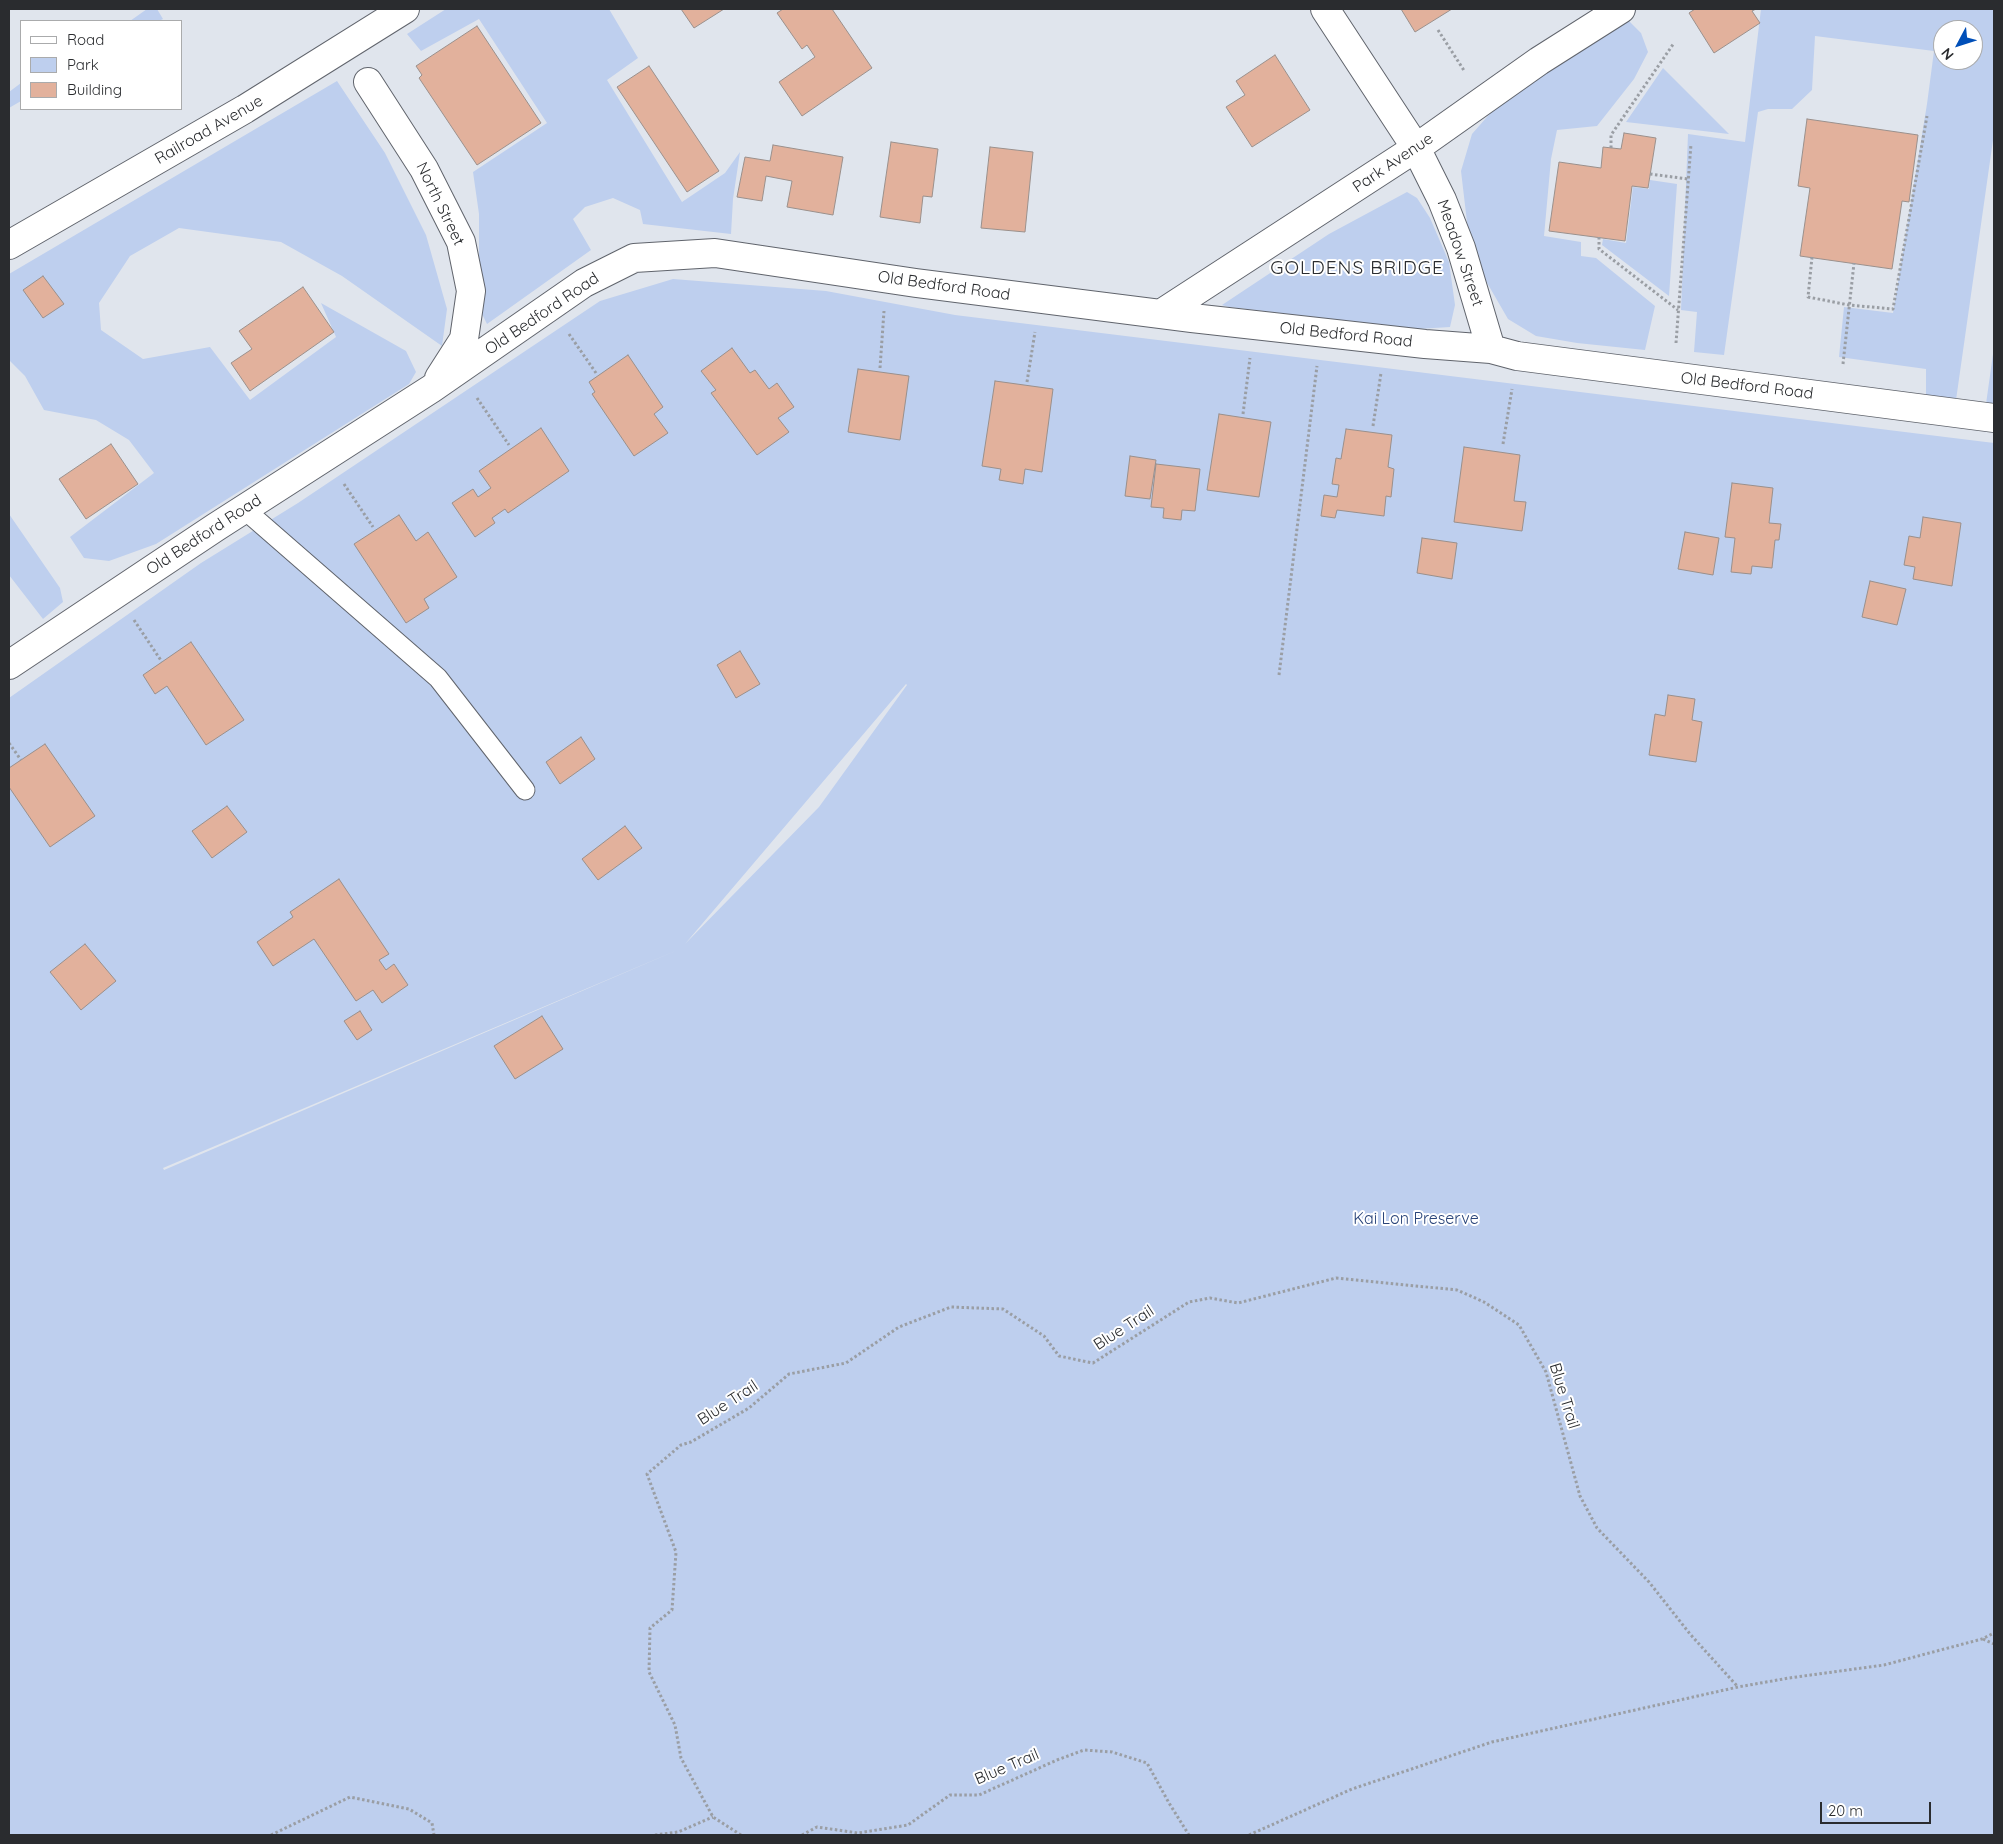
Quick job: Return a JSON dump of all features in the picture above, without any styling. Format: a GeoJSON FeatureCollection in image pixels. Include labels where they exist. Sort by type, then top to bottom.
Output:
{"type":"FeatureCollection","features":[{"type":"Feature","properties":{"kind":"street","name":"Railroad Avenue"},"geometry":{"type":"LineString","coordinates":[[9,245],[245,109],[405,9]]}},
{"type":"Feature","properties":{"kind":"street","name":"Meadow Street"},"geometry":{"type":"LineString","coordinates":[[1325,9],[1416,148],[1442,200],[1461,248],[1491,349]]}},
{"type":"Feature","properties":{"kind":"street","name":"Park Avenue"},"geometry":{"type":"LineString","coordinates":[[1162,313],[1416,148],[1539,60],[1621,9]]}},
{"type":"Feature","properties":{"kind":"street","name":"North Street"},"geometry":{"type":"LineString","coordinates":[[368,82],[424,169],[462,242],[471,291],[464,338],[431,389]]}},
{"type":"Feature","properties":{"kind":"street","name":"Old Bedford Road"},"geometry":{"type":"LineString","coordinates":[[9,665],[244,509],[431,389],[584,283],[634,258],[715,253],[1040,299],[1321,333],[1491,349],[1516,356],[1994,418]]}},
{"type":"Feature","properties":{"kind":"lane"},"geometry":{"type":"LineString","coordinates":[[244,509],[438,678],[525,790]]}},
{"type":"Feature","properties":{"kind":"path"},"geometry":{"type":"LineString","coordinates":[[1438,30],[1483,100]]}},
{"type":"Feature","properties":{"kind":"path"},"geometry":{"type":"LineString","coordinates":[[1611,148],[1611,135],[1674,43]]}},
{"type":"Feature","properties":{"kind":"path"},"geometry":{"type":"LineString","coordinates":[[1812,257],[1808,297],[1849,305],[1893,309],[1927,116]]}},
{"type":"Feature","properties":{"kind":"path"},"geometry":{"type":"LineString","coordinates":[[1674,376],[1690,144]]}},
{"type":"Feature","properties":{"kind":"path"},"geometry":{"type":"LineString","coordinates":[[1650,174],[1688,179]]}},
{"type":"Feature","properties":{"kind":"path"},"geometry":{"type":"LineString","coordinates":[[1599,237],[1599,250],[1678,310]]}},
{"type":"Feature","properties":{"kind":"path"},"geometry":{"type":"LineString","coordinates":[[1839,397],[1854,263]]}},
{"type":"Feature","properties":{"kind":"path"},"geometry":{"type":"LineString","coordinates":[[880,368],[887,278]]}},
{"type":"Feature","properties":{"kind":"path"},"geometry":{"type":"LineString","coordinates":[[1027,382],[1040,299]]}},
{"type":"Feature","properties":{"kind":"path"},"geometry":{"type":"LineString","coordinates":[[550,306],[596,373]]}},
{"type":"Feature","properties":{"kind":"path"},"geometry":{"type":"LineString","coordinates":[[1243,414],[1254,325]]}},
{"type":"Feature","properties":{"kind":"path"},"geometry":{"type":"LineString","coordinates":[[1279,675],[1321,333]]}},
{"type":"Feature","properties":{"kind":"path"},"geometry":{"type":"LineString","coordinates":[[1373,426],[1386,340]]}},
{"type":"Feature","properties":{"kind":"path"},"geometry":{"type":"LineString","coordinates":[[1503,444],[1516,356]]}},
{"type":"Feature","properties":{"kind":"path"},"geometry":{"type":"LineString","coordinates":[[458,370],[509,445]]}},
{"type":"Feature","properties":{"kind":"path"},"geometry":{"type":"LineString","coordinates":[[326,456],[373,527]]}},
{"type":"Feature","properties":{"kind":"path"},"geometry":{"type":"LineString","coordinates":[[116,593],[162,662]]}},
{"type":"Feature","properties":{"kind":"path"},"geometry":{"type":"LineString","coordinates":[[9,743],[21,760]]}},
{"type":"Feature","properties":{"kind":"path","name":"Blue Trail"},"geometry":{"type":"LineString","coordinates":[[741,1835],[713,1816],[681,1758],[675,1725],[649,1672],[650,1628],[672,1610],[676,1552],[647,1474],[681,1445],[691,1442],[750,1408],[789,1374],[846,1363],[899,1327],[951,1307],[1002,1309],[1044,1336],[1059,1356],[1094,1363],[1189,1302],[1210,1298],[1238,1303],[1336,1278],[1457,1290],[1484,1302],[1519,1325],[1546,1372],[1580,1496],[1597,1528],[1649,1582],[1690,1634],[1738,1687]]}},
{"type":"Feature","properties":{"kind":"path"},"geometry":{"type":"LineString","coordinates":[[1249,1835],[1352,1789],[1492,1742],[1738,1687],[1884,1665],[1994,1633]]}},
{"type":"Feature","properties":{"kind":"path"},"geometry":{"type":"LineString","coordinates":[[1982,1638],[1994,1644]]}},
{"type":"Feature","properties":{"kind":"path","name":"Blue Trail"},"geometry":{"type":"LineString","coordinates":[[802,1835],[816,1827],[858,1833],[908,1825],[950,1795],[979,1794],[1084,1750],[1112,1752],[1147,1763],[1169,1803],[1190,1835]]}},
{"type":"Feature","properties":{"kind":"path"},"geometry":{"type":"LineString","coordinates":[[271,1835],[350,1797],[409,1808],[432,1823],[434,1835]]}},
{"type":"Feature","properties":{"kind":"path"},"geometry":{"type":"LineString","coordinates":[[655,1835],[678,1832],[713,1816]]}},
{"type":"Feature","properties":{"kind":"green space"},"geometry":{"type":"Polygon","coordinates":[[[147,9],[157,9],[163,19],[161,20],[131,20],[147,9]]]}},
{"type":"Feature","properties":{"kind":"green space"},"geometry":{"type":"Polygon","coordinates":[[[446,9],[609,9],[638,58],[607,80],[682,202],[725,173],[740,152],[733,199],[731,234],[643,224],[640,210],[613,198],[585,207],[573,219],[591,250],[487,324],[479,308],[479,214],[473,172],[547,123],[479,19],[421,51],[407,34],[446,9]]]}},
{"type":"Feature","properties":{"kind":"green space"},"geometry":{"type":"Polygon","coordinates":[[[1761,9],[1994,9],[1994,133],[1956,400],[1926,396],[1926,369],[1839,357],[1844,307],[1893,313],[1933,59],[1933,70],[1983,70],[1983,20],[1933,20],[1933,51],[1815,36],[1812,90],[1792,109],[1768,109],[1758,112],[1724,355],[1694,352],[1697,312],[1681,310],[1688,134],[1745,142],[1761,9]]]}},
{"type":"Feature","properties":{"kind":"green space"},"geometry":{"type":"Polygon","coordinates":[[[1629,21],[1641,33],[1648,52],[1634,79],[1597,126],[1557,130],[1551,159],[1544,236],[1581,242],[1581,256],[1596,258],[1655,306],[1645,350],[1577,343],[1536,336],[1508,319],[1486,281],[1469,239],[1461,171],[1472,134],[1501,101],[1569,52],[1629,21]]]}},
{"type":"Feature","properties":{"kind":"green space"},"geometry":{"type":"Polygon","coordinates":[[[1663,68],[1729,134],[1626,122],[1663,68]]]}},
{"type":"Feature","properties":{"kind":"green space"},"geometry":{"type":"Polygon","coordinates":[[[337,81],[385,153],[426,235],[447,309],[442,346],[342,276],[281,242],[179,228],[130,256],[99,303],[101,330],[143,359],[210,347],[250,400],[336,337],[321,303],[406,351],[416,372],[409,384],[156,544],[109,561],[84,558],[70,537],[154,473],[129,440],[96,420],[44,410],[25,376],[9,360],[9,274],[337,81]]]}},
{"type":"Feature","properties":{"kind":"green space"},"geometry":{"type":"Polygon","coordinates":[[[20,84],[20,102],[9,108],[9,92],[20,84]]]}},
{"type":"Feature","properties":{"kind":"green space"},"geometry":{"type":"Polygon","coordinates":[[[1650,180],[1677,184],[1669,296],[1602,245],[1603,239],[1626,243],[1633,187],[1649,189],[1650,180]]]}},
{"type":"Feature","properties":{"kind":"green space"},"geometry":{"type":"Polygon","coordinates":[[[1407,192],[1417,198],[1430,218],[1449,262],[1455,305],[1450,327],[1417,329],[1222,305],[1329,234],[1407,192]]]}},
{"type":"Feature","properties":{"kind":"green space","name":"Kai Lon Preserve"},"geometry":{"type":"Polygon","coordinates":[[[673,279],[826,291],[955,315],[1994,443],[1994,1835],[9,1835],[9,698],[201,563],[298,503],[600,301],[673,279]],[[906,684],[685,944],[819,807],[906,684]],[[680,949],[163,1168],[164,1170],[680,949]]]}},
{"type":"Feature","properties":{"kind":"green space"},"geometry":{"type":"Polygon","coordinates":[[[1994,347],[1994,405],[1986,404],[1994,347]]]}},
{"type":"Feature","properties":{"kind":"green space"},"geometry":{"type":"Polygon","coordinates":[[[9,514],[60,588],[63,602],[43,619],[9,575],[9,514]]]}},
{"type":"Feature","properties":{"kind":"building"},"geometry":{"type":"Polygon","coordinates":[[[681,9],[724,9],[694,28],[681,9]]]}},
{"type":"Feature","properties":{"kind":"building"},"geometry":{"type":"Polygon","coordinates":[[[783,9],[832,9],[872,68],[802,116],[779,82],[815,57],[807,45],[802,49],[777,13],[783,9]]]}},
{"type":"Feature","properties":{"kind":"building"},"geometry":{"type":"Polygon","coordinates":[[[1401,9],[1452,9],[1415,32],[1401,9]]]}},
{"type":"Feature","properties":{"kind":"building"},"geometry":{"type":"Polygon","coordinates":[[[1695,9],[1756,9],[1752,11],[1760,23],[1714,53],[1689,13],[1695,9]]]}},
{"type":"Feature","properties":{"kind":"building"},"geometry":{"type":"Polygon","coordinates":[[[477,26],[541,123],[477,165],[419,78],[422,75],[416,66],[477,26]]]}},
{"type":"Feature","properties":{"kind":"building"},"geometry":{"type":"Polygon","coordinates":[[[1275,55],[1310,110],[1252,147],[1226,107],[1245,95],[1236,81],[1275,55]]]}},
{"type":"Feature","properties":{"kind":"building"},"geometry":{"type":"Polygon","coordinates":[[[649,66],[719,171],[687,192],[617,87],[649,66]]]}},
{"type":"Feature","properties":{"kind":"building"},"geometry":{"type":"Polygon","coordinates":[[[1807,119],[1918,135],[1909,202],[1902,201],[1892,269],[1800,256],[1810,188],[1798,186],[1807,119]]]}},
{"type":"Feature","properties":{"kind":"building"},"geometry":{"type":"Polygon","coordinates":[[[1624,133],[1656,138],[1648,188],[1632,186],[1625,241],[1549,231],[1559,162],[1601,168],[1603,147],[1621,149],[1624,133]]]}},
{"type":"Feature","properties":{"kind":"building"},"geometry":{"type":"Polygon","coordinates":[[[891,142],[938,149],[932,197],[923,196],[920,223],[880,217],[891,142]]]}},
{"type":"Feature","properties":{"kind":"building"},"geometry":{"type":"Polygon","coordinates":[[[773,145],[843,157],[833,215],[787,207],[792,181],[766,176],[762,201],[737,197],[745,157],[770,161],[773,145]]]}},
{"type":"Feature","properties":{"kind":"building"},"geometry":{"type":"Polygon","coordinates":[[[990,147],[1033,152],[1025,232],[981,228],[990,147]]]}},
{"type":"Feature","properties":{"kind":"building"},"geometry":{"type":"Polygon","coordinates":[[[43,276],[64,304],[43,318],[23,290],[43,276]]]}},
{"type":"Feature","properties":{"kind":"building"},"geometry":{"type":"Polygon","coordinates":[[[303,287],[334,332],[250,391],[231,363],[252,349],[239,331],[303,287]]]}},
{"type":"Feature","properties":{"kind":"building"},"geometry":{"type":"Polygon","coordinates":[[[732,348],[750,373],[755,370],[769,389],[777,383],[794,407],[778,418],[789,432],[757,455],[711,393],[716,390],[701,371],[732,348]]]}},
{"type":"Feature","properties":{"kind":"building"},"geometry":{"type":"Polygon","coordinates":[[[628,355],[663,407],[654,414],[668,433],[634,456],[592,394],[595,392],[589,382],[628,355]]]}},
{"type":"Feature","properties":{"kind":"building"},"geometry":{"type":"Polygon","coordinates":[[[858,369],[909,376],[900,440],[848,432],[858,369]]]}},
{"type":"Feature","properties":{"kind":"building"},"geometry":{"type":"Polygon","coordinates":[[[995,381],[1053,389],[1042,472],[1025,469],[1023,484],[999,480],[1001,469],[982,466],[995,381]]]}},
{"type":"Feature","properties":{"kind":"building"},"geometry":{"type":"Polygon","coordinates":[[[1219,414],[1271,422],[1259,497],[1207,490],[1219,414]]]}},
{"type":"Feature","properties":{"kind":"building"},"geometry":{"type":"Polygon","coordinates":[[[541,428],[569,471],[508,513],[505,509],[492,518],[495,523],[475,537],[452,503],[473,489],[478,497],[491,488],[479,471],[541,428]]]}},
{"type":"Feature","properties":{"kind":"building"},"geometry":{"type":"Polygon","coordinates":[[[1346,429],[1392,435],[1388,467],[1394,469],[1391,497],[1386,496],[1384,516],[1337,510],[1335,518],[1321,516],[1324,495],[1337,497],[1339,485],[1332,484],[1336,458],[1341,459],[1346,429]]]}},
{"type":"Feature","properties":{"kind":"building"},"geometry":{"type":"Polygon","coordinates":[[[111,444],[138,484],[86,519],[59,479],[111,444]]]}},
{"type":"Feature","properties":{"kind":"building"},"geometry":{"type":"Polygon","coordinates":[[[1464,447],[1520,455],[1514,501],[1526,502],[1522,531],[1454,522],[1464,447]]]}},
{"type":"Feature","properties":{"kind":"building"},"geometry":{"type":"Polygon","coordinates":[[[1130,456],[1156,460],[1150,499],[1125,496],[1130,456]]]}},
{"type":"Feature","properties":{"kind":"building"},"geometry":{"type":"Polygon","coordinates":[[[1156,464],[1200,469],[1195,511],[1182,510],[1181,520],[1163,518],[1164,508],[1151,507],[1156,464]]]}},
{"type":"Feature","properties":{"kind":"building"},"geometry":{"type":"Polygon","coordinates":[[[1732,483],[1773,488],[1769,523],[1781,524],[1779,540],[1775,540],[1772,568],[1752,566],[1751,574],[1731,572],[1735,538],[1725,537],[1732,483]]]}},
{"type":"Feature","properties":{"kind":"building"},"geometry":{"type":"Polygon","coordinates":[[[399,515],[416,541],[428,532],[457,577],[424,599],[429,608],[406,623],[354,544],[399,515]]]}},
{"type":"Feature","properties":{"kind":"building"},"geometry":{"type":"Polygon","coordinates":[[[1923,517],[1961,523],[1952,586],[1913,579],[1915,567],[1904,565],[1909,536],[1920,538],[1923,517]]]}},
{"type":"Feature","properties":{"kind":"building"},"geometry":{"type":"Polygon","coordinates":[[[1685,532],[1719,538],[1713,575],[1678,569],[1685,532]]]}},
{"type":"Feature","properties":{"kind":"building"},"geometry":{"type":"Polygon","coordinates":[[[1422,538],[1457,543],[1452,579],[1417,573],[1422,538]]]}},
{"type":"Feature","properties":{"kind":"building"},"geometry":{"type":"Polygon","coordinates":[[[1870,581],[1906,589],[1897,625],[1862,617],[1870,581]]]}},
{"type":"Feature","properties":{"kind":"building"},"geometry":{"type":"Polygon","coordinates":[[[191,642],[244,720],[206,745],[167,686],[155,694],[143,675],[191,642]]]}},
{"type":"Feature","properties":{"kind":"building"},"geometry":{"type":"Polygon","coordinates":[[[740,651],[760,684],[736,698],[717,665],[740,651]]]}},
{"type":"Feature","properties":{"kind":"building"},"geometry":{"type":"Polygon","coordinates":[[[1668,695],[1695,699],[1692,720],[1702,722],[1696,762],[1649,755],[1655,714],[1665,716],[1668,695]]]}},
{"type":"Feature","properties":{"kind":"building"},"geometry":{"type":"Polygon","coordinates":[[[581,737],[595,759],[560,784],[546,762],[581,737]]]}},
{"type":"Feature","properties":{"kind":"building"},"geometry":{"type":"Polygon","coordinates":[[[45,744],[95,816],[50,847],[9,787],[9,768],[45,744]]]}},
{"type":"Feature","properties":{"kind":"building"},"geometry":{"type":"Polygon","coordinates":[[[227,806],[247,832],[212,858],[192,831],[227,806]]]}},
{"type":"Feature","properties":{"kind":"building"},"geometry":{"type":"Polygon","coordinates":[[[625,826],[642,848],[598,880],[582,859],[625,826]]]}},
{"type":"Feature","properties":{"kind":"building"},"geometry":{"type":"Polygon","coordinates":[[[339,879],[389,954],[379,960],[386,970],[394,964],[408,985],[382,1003],[373,990],[356,1001],[314,939],[273,966],[257,942],[293,917],[290,912],[339,879]]]}},
{"type":"Feature","properties":{"kind":"building"},"geometry":{"type":"Polygon","coordinates":[[[85,944],[116,981],[81,1010],[50,972],[85,944]]]}},
{"type":"Feature","properties":{"kind":"building"},"geometry":{"type":"Polygon","coordinates":[[[360,1011],[372,1030],[357,1040],[344,1021],[360,1011]]]}},
{"type":"Feature","properties":{"kind":"building"},"geometry":{"type":"Polygon","coordinates":[[[542,1016],[563,1049],[515,1079],[494,1046],[542,1016]]]}},
{"type":"Feature","properties":{"kind":"district","name":"GOLDENS BRIDGE"},"geometry":{"type":"Point","coordinates":[1357,268]}}]}
